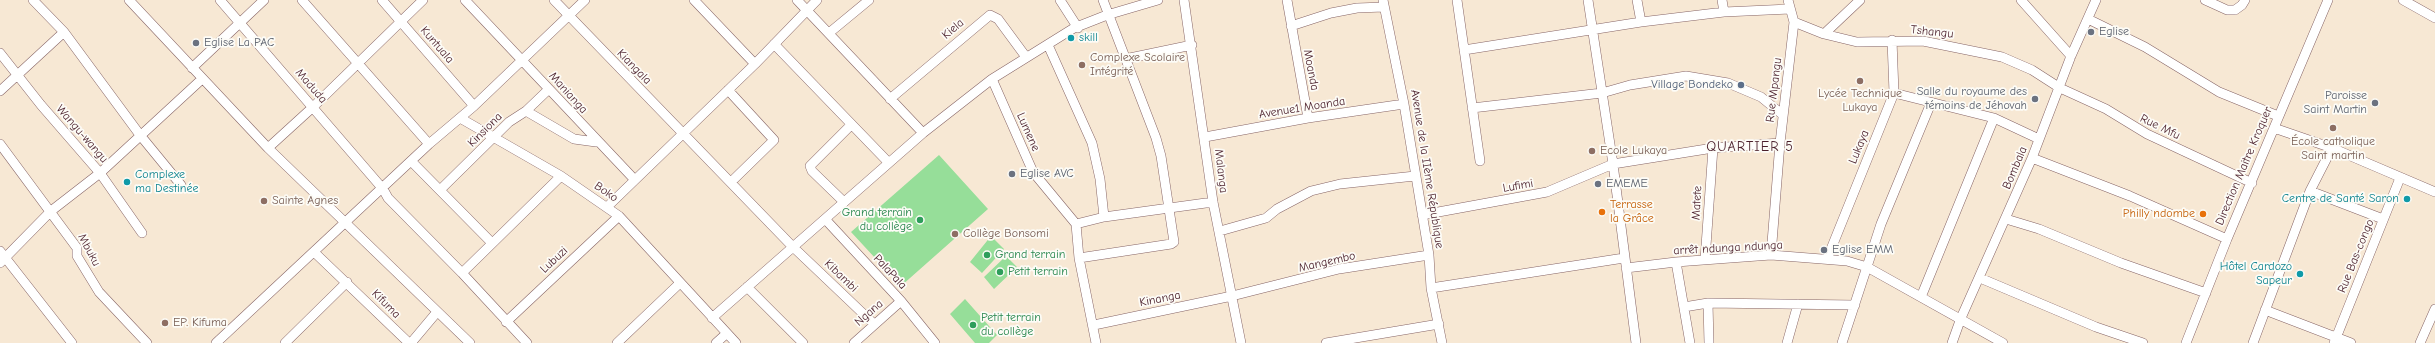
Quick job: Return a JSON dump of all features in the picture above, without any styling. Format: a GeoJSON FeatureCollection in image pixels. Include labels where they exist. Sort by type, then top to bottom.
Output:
{"type":"FeatureCollection","features":[{"type":"Feature","properties":{"kind":"street"},"geometry":{"type":"LineString","coordinates":[[33,0],[64,32],[140,136],[181,185]]}},
{"type":"Feature","properties":{"kind":"street"},"geometry":{"type":"LineString","coordinates":[[129,0],[268,148],[344,224],[470,343]]}},
{"type":"Feature","properties":{"kind":"street","name":"Maduda"},"geometry":{"type":"LineString","coordinates":[[220,0],[383,189],[392,203],[462,273],[527,343]]}},
{"type":"Feature","properties":{"kind":"street"},"geometry":{"type":"LineString","coordinates":[[192,68],[264,0]]}},
{"type":"Feature","properties":{"kind":"street"},"geometry":{"type":"LineString","coordinates":[[302,0],[430,144]]}},
{"type":"Feature","properties":{"kind":"street","name":"Kuntuala"},"geometry":{"type":"LineString","coordinates":[[382,0],[474,106]]}},
{"type":"Feature","properties":{"kind":"street"},"geometry":{"type":"LineString","coordinates":[[268,148],[313,107],[423,0]]}},
{"type":"Feature","properties":{"kind":"street","name":"Manianga"},"geometry":{"type":"LineString","coordinates":[[465,0],[596,142],[634,179]]}},
{"type":"Feature","properties":{"kind":"street","name":"Kiangala"},"geometry":{"type":"LineString","coordinates":[[554,0],[682,134]]}},
{"type":"Feature","properties":{"kind":"street"},"geometry":{"type":"LineString","coordinates":[[216,343],[430,144],[474,106],[586,0]]}},
{"type":"Feature","properties":{"kind":"street"},"geometry":{"type":"LineString","coordinates":[[694,0],[755,64]]}},
{"type":"Feature","properties":{"kind":"street"},"geometry":{"type":"LineString","coordinates":[[797,0],[923,134]]}},
{"type":"Feature","properties":{"kind":"street"},"geometry":{"type":"LineString","coordinates":[[607,207],[634,179],[755,64],[816,0]]}},
{"type":"Feature","properties":{"kind":"street"},"geometry":{"type":"LineString","coordinates":[[829,34],[869,0]]}},
{"type":"Feature","properties":{"kind":"street"},"geometry":{"type":"LineString","coordinates":[[1060,0],[1078,28]]}},
{"type":"Feature","properties":{"kind":"street"},"geometry":{"type":"LineString","coordinates":[[1079,258],[1171,244],[1174,242],[1161,156],[1156,138],[1107,15],[1103,0]]}},
{"type":"Feature","properties":{"kind":"street"},"geometry":{"type":"LineString","coordinates":[[712,318],[792,246],[889,163],[992,79],[1074,28],[1078,28],[1107,15],[1158,0]]}},
{"type":"Feature","properties":{"kind":"street","name":"Malanga"},"geometry":{"type":"LineString","coordinates":[[1184,0],[1192,45],[1213,202],[1220,231],[1241,343]]}},
{"type":"Feature","properties":{"kind":"street","name":"Moanda"},"geometry":{"type":"LineString","coordinates":[[1287,0],[1308,118]]}},
{"type":"Feature","properties":{"kind":"street"},"geometry":{"type":"LineString","coordinates":[[1457,0],[1480,161]]}},
{"type":"Feature","properties":{"kind":"street"},"geometry":{"type":"LineString","coordinates":[[1588,0],[1613,164],[1636,343]]}},
{"type":"Feature","properties":{"kind":"street"},"geometry":{"type":"LineString","coordinates":[[1637,0],[1641,22]]}},
{"type":"Feature","properties":{"kind":"street"},"geometry":{"type":"LineString","coordinates":[[1722,0],[1724,12]]}},
{"type":"Feature","properties":{"kind":"street"},"geometry":{"type":"LineString","coordinates":[[1824,34],[1860,0]]}},
{"type":"Feature","properties":{"kind":"street"},"geometry":{"type":"LineString","coordinates":[[2021,0],[2071,56]]}},
{"type":"Feature","properties":{"kind":"street","name":"Bombala"},"geometry":{"type":"LineString","coordinates":[[1952,343],[1960,318],[1980,278],[2006,219],[2060,88],[2071,56],[2096,0]]}},
{"type":"Feature","properties":{"kind":"street"},"geometry":{"type":"LineString","coordinates":[[2205,0],[2227,10],[2235,10],[2242,5],[2245,0]]}},
{"type":"Feature","properties":{"kind":"street","name":"Direction Maitre Kroquer"},"geometry":{"type":"LineString","coordinates":[[2186,343],[2227,239],[2252,183],[2278,116],[2328,0]]}},
{"type":"Feature","properties":{"kind":"street"},"geometry":{"type":"LineString","coordinates":[[2403,0],[2435,18]]}},
{"type":"Feature","properties":{"kind":"street"},"geometry":{"type":"LineString","coordinates":[[1291,26],[1330,13],[1384,4]]}},
{"type":"Feature","properties":{"kind":"street","name":"Avenue de la IIème République"},"geometry":{"type":"LineString","coordinates":[[1384,4],[1404,104],[1429,255],[1431,288],[1442,343]]}},
{"type":"Feature","properties":{"kind":"street"},"geometry":{"type":"LineString","coordinates":[[1464,50],[1592,28],[1789,5]]}},
{"type":"Feature","properties":{"kind":"street","name":"Rue Mpangu"},"geometry":{"type":"LineString","coordinates":[[1771,256],[1780,143],[1794,22],[1789,5]]}},
{"type":"Feature","properties":{"kind":"street","name":"Kiela"},"geometry":{"type":"LineString","coordinates":[[890,99],[985,17],[990,15],[998,19],[1026,57]]}},
{"type":"Feature","properties":{"kind":"street"},"geometry":{"type":"LineString","coordinates":[[2088,19],[2145,47],[2218,92],[2278,116]]}},
{"type":"Feature","properties":{"kind":"street","name":"Tshangu"},"geometry":{"type":"LineString","coordinates":[[1794,22],[1824,34],[1857,42],[1892,40],[1923,41],[2002,57],[2032,70],[2060,88]]}},
{"type":"Feature","properties":{"kind":"street"},"geometry":{"type":"LineString","coordinates":[[0,91],[64,32]]}},
{"type":"Feature","properties":{"kind":"street","name":"Lukaya"},"geometry":{"type":"LineString","coordinates":[[1826,259],[1894,93],[1892,40]]}},
{"type":"Feature","properties":{"kind":"street"},"geometry":{"type":"LineString","coordinates":[[774,44],[850,126],[889,163]]}},
{"type":"Feature","properties":{"kind":"street"},"geometry":{"type":"LineString","coordinates":[[1048,45],[1092,143],[1100,179],[1104,217]]}},
{"type":"Feature","properties":{"kind":"street"},"geometry":{"type":"LineString","coordinates":[[1125,59],[1192,45]]}},
{"type":"Feature","properties":{"kind":"street","name":"Wangu-wangu"},"geometry":{"type":"LineString","coordinates":[[0,53],[17,76],[100,173],[142,233]]}},
{"type":"Feature","properties":{"kind":"street"},"geometry":{"type":"LineString","coordinates":[[1472,108],[1602,93],[1630,85],[1686,76],[1728,83],[1761,97],[1783,115]]}},
{"type":"Feature","properties":{"kind":"street"},"geometry":{"type":"LineString","coordinates":[[72,343],[2,257],[50,211],[100,173],[202,79]]}},
{"type":"Feature","properties":{"kind":"street","name":"Lumene"},"geometry":{"type":"LineString","coordinates":[[992,79],[1033,172],[1076,224]]}},
{"type":"Feature","properties":{"kind":"street","name":"Rue Mfu"},"geometry":{"type":"LineString","coordinates":[[2060,88],[2106,109],[2147,134],[2252,183]]}},
{"type":"Feature","properties":{"kind":"street","name":"Kinsiona"},"geometry":{"type":"LineString","coordinates":[[440,190],[494,139],[509,122],[526,111],[549,90]]}},
{"type":"Feature","properties":{"kind":"street"},"geometry":{"type":"LineString","coordinates":[[728,90],[774,140],[731,182]]}},
{"type":"Feature","properties":{"kind":"street"},"geometry":{"type":"LineString","coordinates":[[1894,93],[1994,118],[2039,139]]}},
{"type":"Feature","properties":{"kind":"street"},"geometry":{"type":"LineString","coordinates":[[1842,343],[1881,224],[1931,103]]}},
{"type":"Feature","properties":{"kind":"street","name":"Avenue1 Moanda"},"geometry":{"type":"LineString","coordinates":[[1204,137],[1308,118],[1404,104]]}},
{"type":"Feature","properties":{"kind":"street"},"geometry":{"type":"LineString","coordinates":[[526,111],[574,139],[596,142]]}},
{"type":"Feature","properties":{"kind":"street","name":"Boko"},"geometry":{"type":"LineString","coordinates":[[460,118],[494,139],[561,176],[619,216],[726,334]]}},
{"type":"Feature","properties":{"kind":"street"},"geometry":{"type":"LineString","coordinates":[[1921,297],[1994,118]]}},
{"type":"Feature","properties":{"kind":"street"},"geometry":{"type":"LineString","coordinates":[[844,202],[812,171],[810,166],[850,126]]}},
{"type":"Feature","properties":{"kind":"street"},"geometry":{"type":"LineString","coordinates":[[2274,128],[2332,148],[2435,192]]}},
{"type":"Feature","properties":{"kind":"street"},"geometry":{"type":"LineString","coordinates":[[682,134],[731,182],[792,246]]}},
{"type":"Feature","properties":{"kind":"street","name":"Lufimi"},"geometry":{"type":"LineString","coordinates":[[1422,215],[1547,192],[1613,164],[1713,148],[1780,143]]}},
{"type":"Feature","properties":{"kind":"street","name":"Mbuku"},"geometry":{"type":"LineString","coordinates":[[0,144],[77,248],[77,256],[100,292],[147,343]]}},
{"type":"Feature","properties":{"kind":"street","name":"Matete"},"geometry":{"type":"LineString","coordinates":[[1705,260],[1713,148]]}},
{"type":"Feature","properties":{"kind":"street"},"geometry":{"type":"LineString","coordinates":[[2253,343],[2310,191],[2332,148]]}},
{"type":"Feature","properties":{"kind":"street"},"geometry":{"type":"LineString","coordinates":[[2032,158],[2130,196],[2227,239]]}},
{"type":"Feature","properties":{"kind":"street"},"geometry":{"type":"LineString","coordinates":[[412,162],[491,242]]}},
{"type":"Feature","properties":{"kind":"street"},"geometry":{"type":"LineString","coordinates":[[462,273],[491,242],[561,176]]}},
{"type":"Feature","properties":{"kind":"street"},"geometry":{"type":"LineString","coordinates":[[1220,231],[1266,218],[1277,209],[1311,192],[1340,184],[1415,176]]}},
{"type":"Feature","properties":{"kind":"street","name":"Rue Bas-congo"},"geometry":{"type":"LineString","coordinates":[[2335,340],[2400,178]]}},
{"type":"Feature","properties":{"kind":"street"},"geometry":{"type":"LineString","coordinates":[[2310,191],[2383,219]]}},
{"type":"Feature","properties":{"kind":"street"},"geometry":{"type":"LineString","coordinates":[[1096,343],[1094,324],[1079,258],[1076,224],[1104,217],[1213,202]]}},
{"type":"Feature","properties":{"kind":"street","name":"Lubuzi"},"geometry":{"type":"LineString","coordinates":[[506,322],[619,216]]}},
{"type":"Feature","properties":{"kind":"street","name":"PalaPala"},"geometry":{"type":"LineString","coordinates":[[825,219],[901,301],[935,343]]}},
{"type":"Feature","properties":{"kind":"street"},"geometry":{"type":"LineString","coordinates":[[2006,219],[2206,293]]}},
{"type":"Feature","properties":{"kind":"street","name":"Kibambi"},"geometry":{"type":"LineString","coordinates":[[792,246],[874,324]]}},
{"type":"Feature","properties":{"kind":"street","name":"Kifuma"},"geometry":{"type":"LineString","coordinates":[[314,252],[410,343],[437,312]]}},
{"type":"Feature","properties":{"kind":"street","name":"Mangembo"},"geometry":{"type":"LineString","coordinates":[[1232,296],[1339,269],[1429,255]]}},
{"type":"Feature","properties":{"kind":"street","name":"arrêt ndunga ndunga"},"geometry":{"type":"LineString","coordinates":[[1626,268],[1676,262],[1771,256],[1847,261],[1867,268],[2003,343]]}},
{"type":"Feature","properties":{"kind":"street"},"geometry":{"type":"LineString","coordinates":[[1431,288],[1624,258]]}},
{"type":"Feature","properties":{"kind":"street"},"geometry":{"type":"LineString","coordinates":[[1676,262],[1690,343]]}},
{"type":"Feature","properties":{"kind":"street"},"geometry":{"type":"LineString","coordinates":[[1980,278],[2096,327],[2143,343]]}},
{"type":"Feature","properties":{"kind":"street"},"geometry":{"type":"LineString","coordinates":[[292,341],[347,282]]}},
{"type":"Feature","properties":{"kind":"street"},"geometry":{"type":"LineString","coordinates":[[617,343],[680,282]]}},
{"type":"Feature","properties":{"kind":"street"},"geometry":{"type":"LineString","coordinates":[[747,287],[803,343]]}},
{"type":"Feature","properties":{"kind":"street","name":"Kinanga"},"geometry":{"type":"LineString","coordinates":[[1094,324],[1232,296]]}},
{"type":"Feature","properties":{"kind":"street","name":"Ngana"},"geometry":{"type":"LineString","coordinates":[[854,343],[901,301]]}},
{"type":"Feature","properties":{"kind":"street"},"geometry":{"type":"LineString","coordinates":[[1684,307],[1708,303],[1855,305]]}},
{"type":"Feature","properties":{"kind":"street"},"geometry":{"type":"LineString","coordinates":[[1708,303],[1709,343]]}},
{"type":"Feature","properties":{"kind":"street"},"geometry":{"type":"LineString","coordinates":[[1787,343],[1798,304]]}},
{"type":"Feature","properties":{"kind":"street"},"geometry":{"type":"LineString","coordinates":[[2420,343],[2435,309]]}},
{"type":"Feature","properties":{"kind":"street"},"geometry":{"type":"LineString","coordinates":[[2265,310],[2335,340],[2351,343]]}},
{"type":"Feature","properties":{"kind":"street"},"geometry":{"type":"LineString","coordinates":[[1326,343],[1439,324]]}},
{"type":"Feature","properties":{"kind":"street"},"geometry":{"type":"LineString","coordinates":[[716,343],[726,334],[736,343]]}},
{"type":"Feature","properties":{"kind":"green space","name":"Grand terrain du collège"},"geometry":{"type":"Polygon","coordinates":[[[939,155],[988,209],[901,286],[851,232],[939,155]]]}},
{"type":"Feature","properties":{"kind":"green space","name":"Grand terrain"},"geometry":{"type":"Polygon","coordinates":[[[991,236],[1004,249],[982,273],[970,262],[991,236]]]}},
{"type":"Feature","properties":{"kind":"green space","name":"Petit terrain"},"geometry":{"type":"Polygon","coordinates":[[[1006,256],[1017,267],[994,289],[984,277],[1006,256]]]}},
{"type":"Feature","properties":{"kind":"green space","name":"Petit terrain du collège"},"geometry":{"type":"Polygon","coordinates":[[[965,299],[997,335],[989,343],[975,343],[950,314],[965,299]]]}},
{"type":"Feature","properties":{"kind":"place","name":"Eglise"},"geometry":{"type":"Point","coordinates":[2091,32]}},
{"type":"Feature","properties":{"kind":"place","name":"skill"},"geometry":{"type":"Point","coordinates":[1071,38]}},
{"type":"Feature","properties":{"kind":"place","name":"Eglise La PAC"},"geometry":{"type":"Point","coordinates":[196,43]}},
{"type":"Feature","properties":{"kind":"place","name":"Complexe Scolaire Intégrité"},"geometry":{"type":"Point","coordinates":[1082,65]}},
{"type":"Feature","properties":{"kind":"place","name":"Lycée Technique Lukaya"},"geometry":{"type":"Point","coordinates":[1860,81]}},
{"type":"Feature","properties":{"kind":"place","name":"Village Bondeko"},"geometry":{"type":"Point","coordinates":[1741,85]}},
{"type":"Feature","properties":{"kind":"place","name":"Salle du royaume des témoins de Jéhovah"},"geometry":{"type":"Point","coordinates":[2035,99]}},
{"type":"Feature","properties":{"kind":"place","name":"Paroisse Saint Martin"},"geometry":{"type":"Point","coordinates":[2375,103]}},
{"type":"Feature","properties":{"kind":"place","name":"École catholique Saint martin"},"geometry":{"type":"Point","coordinates":[2333,128]}},
{"type":"Feature","properties":{"kind":"place","name":"Ecole Lukaya"},"geometry":{"type":"Point","coordinates":[1592,151]}},
{"type":"Feature","properties":{"kind":"place","name":"Eglise AVC"},"geometry":{"type":"Point","coordinates":[1012,174]}},
{"type":"Feature","properties":{"kind":"place","name":"Complexe ma Destinée"},"geometry":{"type":"Point","coordinates":[127,182]}},
{"type":"Feature","properties":{"kind":"place","name":"EMEME"},"geometry":{"type":"Point","coordinates":[1598,184]}},
{"type":"Feature","properties":{"kind":"place","name":"Centre de Santé Saron"},"geometry":{"type":"Point","coordinates":[2407,199]}},
{"type":"Feature","properties":{"kind":"place","name":"Sainte Agnes"},"geometry":{"type":"Point","coordinates":[264,201]}},
{"type":"Feature","properties":{"kind":"place","name":"Terrasse la Grâce"},"geometry":{"type":"Point","coordinates":[1602,212]}},
{"type":"Feature","properties":{"kind":"place","name":"Philly ndombe"},"geometry":{"type":"Point","coordinates":[2203,214]}},
{"type":"Feature","properties":{"kind":"place","name":"Grand terrain du collège"},"geometry":{"type":"Point","coordinates":[920,220]}},
{"type":"Feature","properties":{"kind":"place","name":"Collège Bonsomi"},"geometry":{"type":"Point","coordinates":[955,234]}},
{"type":"Feature","properties":{"kind":"place","name":"Eglise EMM"},"geometry":{"type":"Point","coordinates":[1824,250]}},
{"type":"Feature","properties":{"kind":"place","name":"Grand terrain"},"geometry":{"type":"Point","coordinates":[987,255]}},
{"type":"Feature","properties":{"kind":"place","name":"Petit terrain"},"geometry":{"type":"Point","coordinates":[1000,272]}},
{"type":"Feature","properties":{"kind":"place","name":"Hôtel Cardozo Sapeur"},"geometry":{"type":"Point","coordinates":[2300,274]}},
{"type":"Feature","properties":{"kind":"place","name":"EP. Kifuma"},"geometry":{"type":"Point","coordinates":[165,323]}},
{"type":"Feature","properties":{"kind":"place","name":"Petit terrain du collège"},"geometry":{"type":"Point","coordinates":[973,325]}},
{"type":"Feature","properties":{"kind":"district","name":"QUARTIER 5"},"geometry":{"type":"Point","coordinates":[1750,147]}}]}
